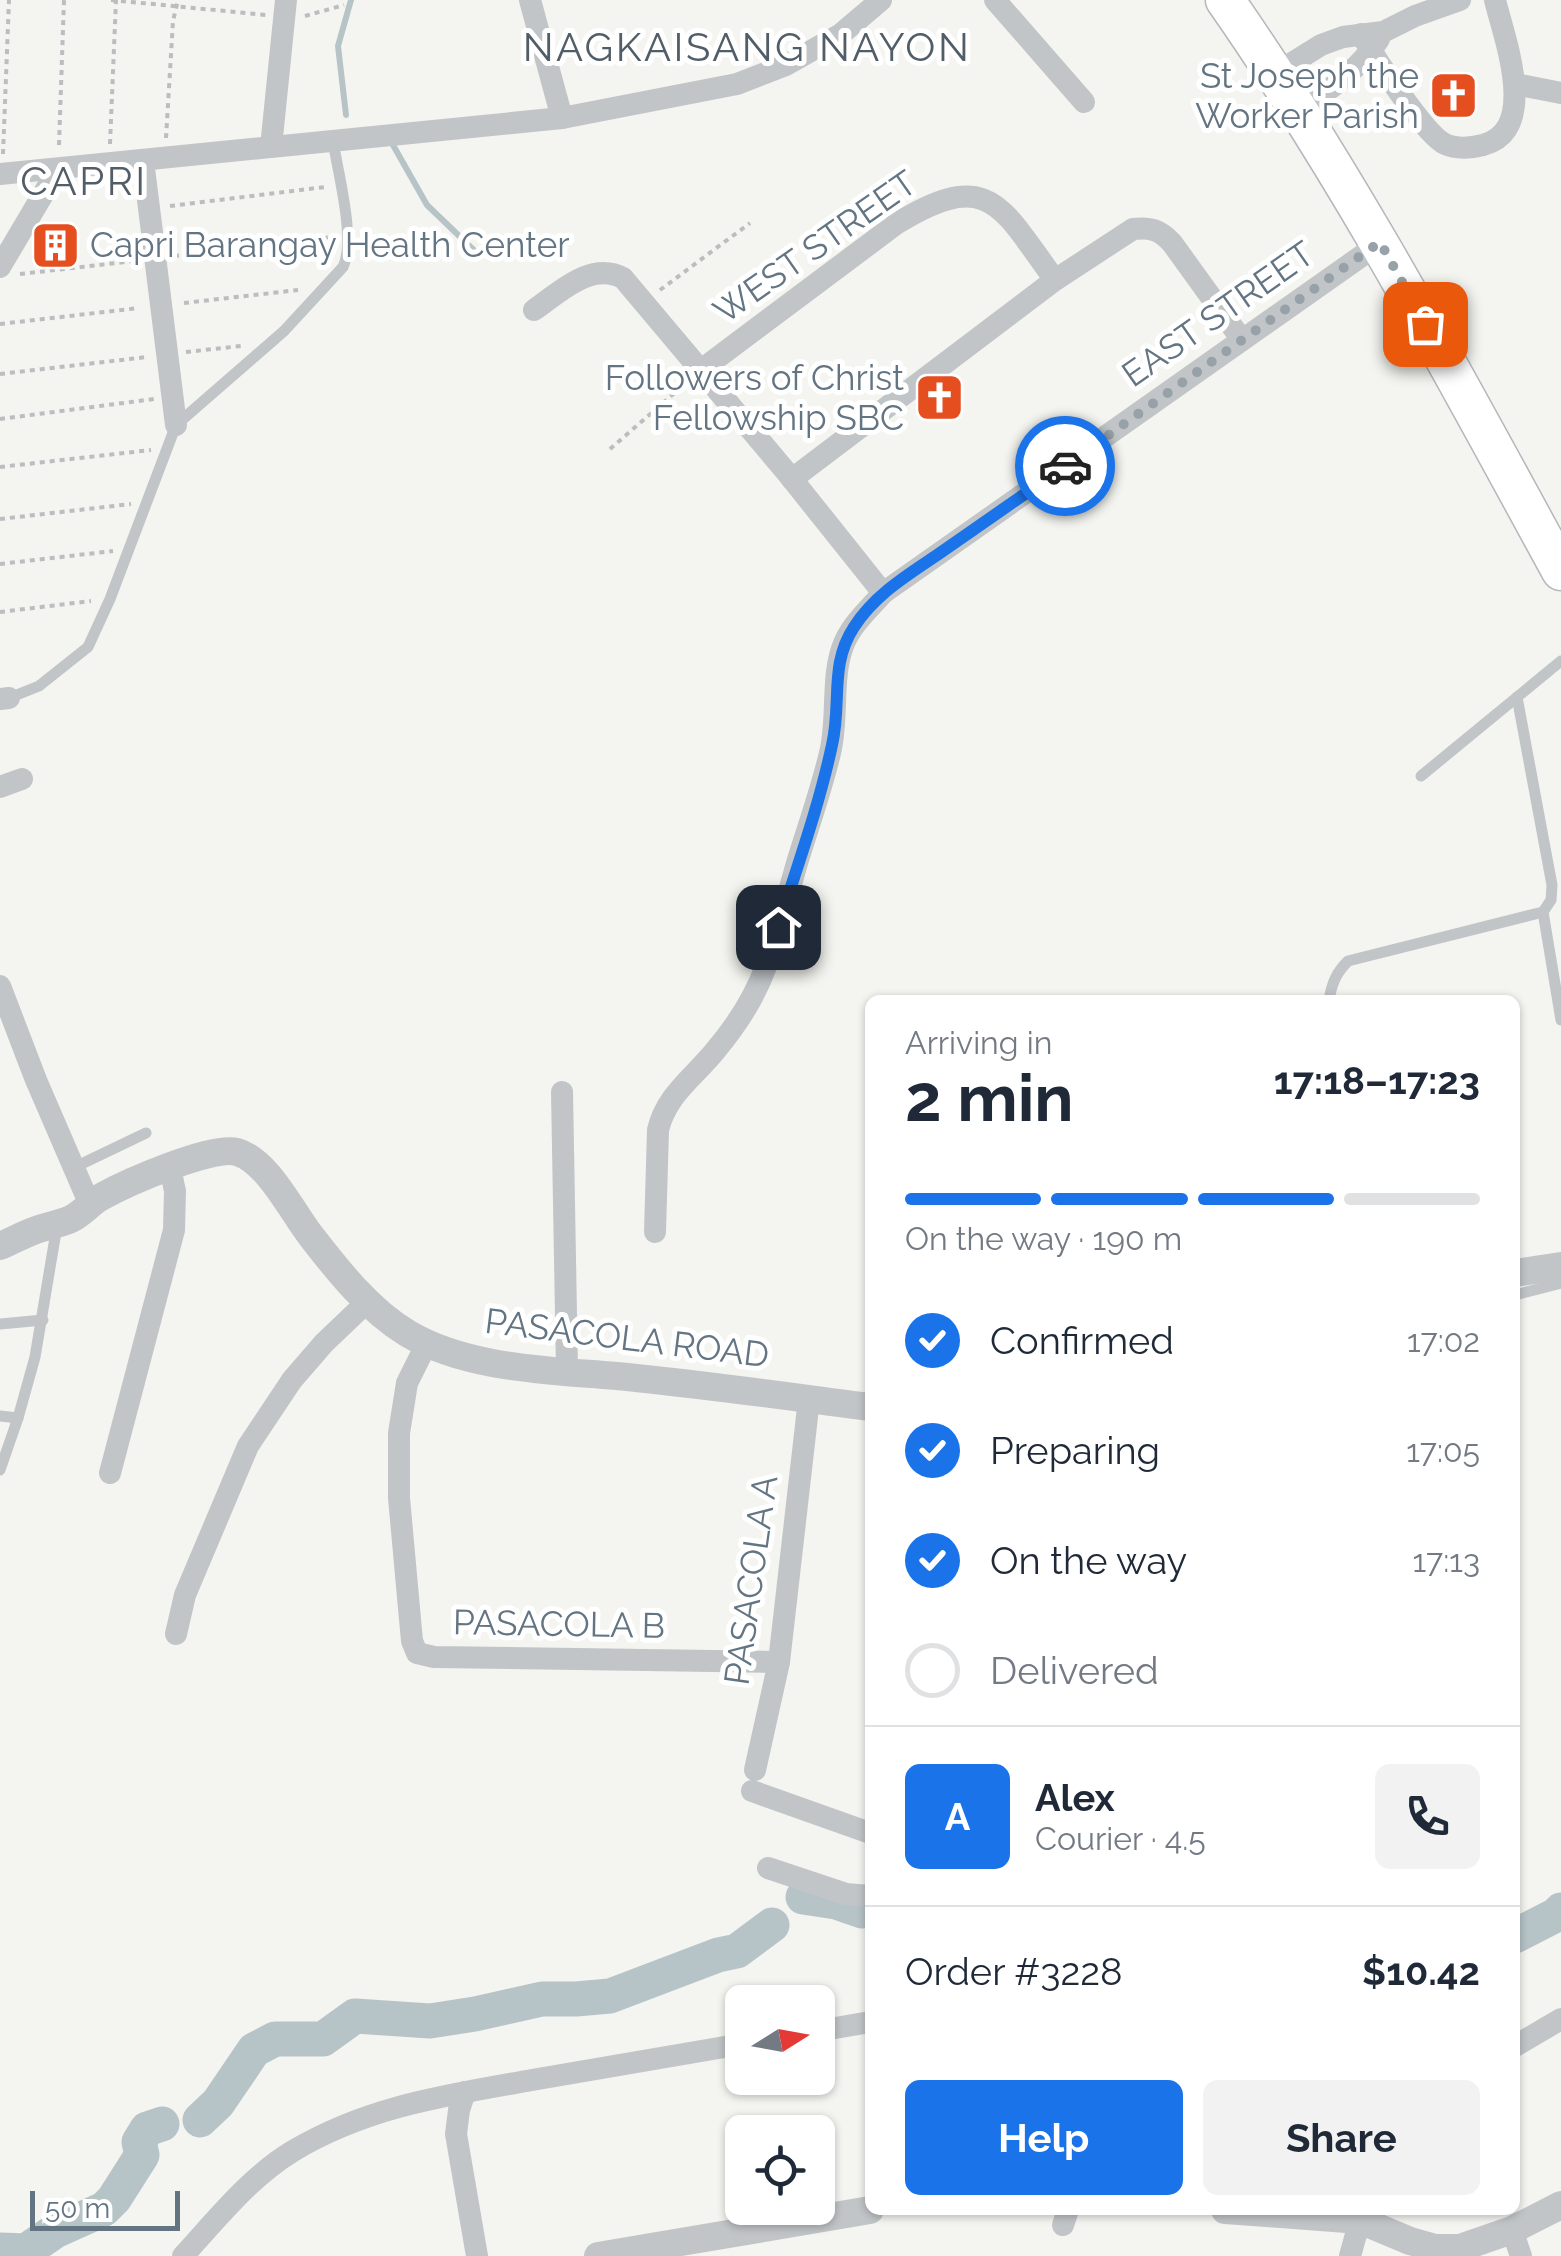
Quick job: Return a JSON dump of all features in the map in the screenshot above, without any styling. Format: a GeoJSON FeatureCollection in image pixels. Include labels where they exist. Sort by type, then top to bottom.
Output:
{"type":"FeatureCollection","features":[{"type":"Feature","properties":{"kind":"main road"},"geometry":{"type":"LineString","coordinates":[[1225,0],[1300,111],[1380,242],[1561,571]]}},
{"type":"Feature","properties":{"kind":"street"},"geometry":{"type":"LineString","coordinates":[[530,0],[562,118]]}},
{"type":"Feature","properties":{"kind":"street"},"geometry":{"type":"LineString","coordinates":[[1,174],[562,118],[738,84],[786,65],[841,34],[882,0]]}},
{"type":"Feature","properties":{"kind":"street"},"geometry":{"type":"LineString","coordinates":[[995,0],[1084,102]]}},
{"type":"Feature","properties":{"kind":"street"},"geometry":{"type":"LineString","coordinates":[[1276,74],[1321,45],[1372,39],[1415,16],[1460,0]]}},
{"type":"Feature","properties":{"kind":"street"},"geometry":{"type":"LineString","coordinates":[[1372,39],[1444,144],[1471,147],[1496,141],[1512,117],[1515,84],[1495,0]]}},
{"type":"Feature","properties":{"kind":"street"},"geometry":{"type":"LineString","coordinates":[[272,147],[285,8]]}},
{"type":"Feature","properties":{"kind":"street"},"geometry":{"type":"LineString","coordinates":[[1300,111],[1363,62],[1372,39]]}},
{"type":"Feature","properties":{"kind":"street"},"geometry":{"type":"LineString","coordinates":[[1515,84],[1561,93]]}},
{"type":"Feature","properties":{"kind":"street"},"geometry":{"type":"LineString","coordinates":[[154,159],[149,209],[176,426]]}},
{"type":"Feature","properties":{"kind":"street"},"geometry":{"type":"LineString","coordinates":[[0,267],[58,168]]}},
{"type":"Feature","properties":{"kind":"street","name":"WEST STREET"},"geometry":{"type":"LineString","coordinates":[[701,370],[896,224],[930,205],[958,196],[979,197],[996,206],[1056,280]]}},
{"type":"Feature","properties":{"kind":"street"},"geometry":{"type":"LineString","coordinates":[[792,479],[1056,280],[1133,229],[1148,227],[1162,232],[1242,340]]}},
{"type":"Feature","properties":{"kind":"street","name":"EAST STREET"},"geometry":{"type":"LineString","coordinates":[[655,1232],[660,1118],[667,1104],[714,1053],[760,983],[832,747],[836,730],[836,678],[845,642],[856,622],[883,593],[1380,242]]}},
{"type":"Feature","properties":{"kind":"street"},"geometry":{"type":"LineString","coordinates":[[534,310],[583,278],[606,272],[623,278],[883,593]]}},
{"type":"Feature","properties":{"kind":"street"},"geometry":{"type":"LineString","coordinates":[[0,986],[90,1204]]}},
{"type":"Feature","properties":{"kind":"street"},"geometry":{"type":"LineString","coordinates":[[562,1092],[567,1370]]}},
{"type":"Feature","properties":{"kind":"street","name":"PASACOLA ROAD"},"geometry":{"type":"LineString","coordinates":[[0,1246],[77,1216],[121,1187],[222,1150],[237,1152],[252,1159],[266,1173],[364,1305],[428,1343],[480,1360],[865,1406]]}},
{"type":"Feature","properties":{"kind":"street"},"geometry":{"type":"LineString","coordinates":[[110,1473],[174,1230],[175,1190],[170,1168]]}},
{"type":"Feature","properties":{"kind":"street"},"geometry":{"type":"LineString","coordinates":[[1520,1273],[1561,1266]]}},
{"type":"Feature","properties":{"kind":"street"},"geometry":{"type":"LineString","coordinates":[[176,1634],[185,1595],[248,1446],[292,1380],[364,1305]]}},
{"type":"Feature","properties":{"kind":"street","name":"PASACOLA B"},"geometry":{"type":"LineString","coordinates":[[428,1343],[407,1383],[399,1434],[400,1517],[412,1641],[417,1653],[452,1658],[779,1662]]}},
{"type":"Feature","properties":{"kind":"street","name":"PASACOLA A"},"geometry":{"type":"LineString","coordinates":[[810,1399],[779,1662],[754,1780],[865,1831]]}},
{"type":"Feature","properties":{"kind":"street"},"geometry":{"type":"LineString","coordinates":[[768,1868],[846,1894],[865,1896]]}},
{"type":"Feature","properties":{"kind":"street"},"geometry":{"type":"LineString","coordinates":[[1520,2043],[1561,2018]]}},
{"type":"Feature","properties":{"kind":"street"},"geometry":{"type":"LineString","coordinates":[[835,2028],[865,2023]]}},
{"type":"Feature","properties":{"kind":"street"},"geometry":{"type":"LineString","coordinates":[[183,2256],[251,2184],[292,2152],[373,2113],[465,2092],[725,2047]]}},
{"type":"Feature","properties":{"kind":"street"},"geometry":{"type":"LineString","coordinates":[[465,2092],[456,2134],[477,2256]]}},
{"type":"Feature","properties":{"kind":"street"},"geometry":{"type":"LineString","coordinates":[[1292,2215],[1360,2220],[1435,2248],[1460,2248],[1517,2243],[1561,2205]]}},
{"type":"Feature","properties":{"kind":"street"},"geometry":{"type":"LineString","coordinates":[[598,2256],[865,2211]]}},
{"type":"Feature","properties":{"kind":"street"},"geometry":{"type":"LineString","coordinates":[[1350,2256],[1360,2220]]}},
{"type":"Feature","properties":{"kind":"lane"},"geometry":{"type":"LineString","coordinates":[[4,699],[40,686],[88,647],[176,426],[271,342],[335,277],[348,256],[349,235],[332,141]]}},
{"type":"Feature","properties":{"kind":"lane"},"geometry":{"type":"LineString","coordinates":[[1421,776],[1561,662]]}},
{"type":"Feature","properties":{"kind":"lane"},"geometry":{"type":"LineString","coordinates":[[1329,995],[1338,971],[1348,961],[1543,912],[1551,900],[1552,886],[1517,696]]}},
{"type":"Feature","properties":{"kind":"lane"},"geometry":{"type":"LineString","coordinates":[[1543,912],[1561,1020]]}},
{"type":"Feature","properties":{"kind":"lane"},"geometry":{"type":"LineString","coordinates":[[73,1168],[146,1133]]}},
{"type":"Feature","properties":{"kind":"lane"},"geometry":{"type":"LineString","coordinates":[[0,1470],[18,1418],[42,1320],[58,1224]]}},
{"type":"Feature","properties":{"kind":"lane"},"geometry":{"type":"LineString","coordinates":[[1520,1294],[1561,1283]]}},
{"type":"Feature","properties":{"kind":"lane"},"geometry":{"type":"LineString","coordinates":[[0,1324],[42,1320]]}},
{"type":"Feature","properties":{"kind":"lane"},"geometry":{"type":"LineString","coordinates":[[0,1416],[18,1418]]}},
{"type":"Feature","properties":{"kind":"path"},"geometry":{"type":"LineString","coordinates":[[1,174],[8,0]]}},
{"type":"Feature","properties":{"kind":"path"},"geometry":{"type":"LineString","coordinates":[[58,168],[64,0]]}},
{"type":"Feature","properties":{"kind":"path"},"geometry":{"type":"LineString","coordinates":[[110,164],[115,0],[285,8],[307,16],[344,5]]}},
{"type":"Feature","properties":{"kind":"path"},"geometry":{"type":"LineString","coordinates":[[154,159],[176,3]]}},
{"type":"Feature","properties":{"kind":"path"},"geometry":{"type":"LineString","coordinates":[[149,209],[339,185]]}},
{"type":"Feature","properties":{"kind":"path"},"geometry":{"type":"LineString","coordinates":[[644,301],[750,223]]}},
{"type":"Feature","properties":{"kind":"path"},"geometry":{"type":"LineString","coordinates":[[0,374],[271,342]]}},
{"type":"Feature","properties":{"kind":"path"},"geometry":{"type":"LineString","coordinates":[[610,449],[701,370]]}},
{"type":"Feature","properties":{"kind":"path"},"geometry":{"type":"LineString","coordinates":[[0,419],[173,397]]}},
{"type":"Feature","properties":{"kind":"path"},"geometry":{"type":"LineString","coordinates":[[0,467],[166,449]]}},
{"type":"Feature","properties":{"kind":"path"},"geometry":{"type":"LineString","coordinates":[[0,519],[146,502]]}},
{"type":"Feature","properties":{"kind":"path"},"geometry":{"type":"LineString","coordinates":[[0,564],[128,550]]}},
{"type":"Feature","properties":{"kind":"path"},"geometry":{"type":"LineString","coordinates":[[0,612],[110,599]]}},
{"type":"Feature","properties":{"kind":"waterway"},"geometry":{"type":"LineString","coordinates":[[346,115],[338,46],[351,0]]}},
{"type":"Feature","properties":{"kind":"waterway"},"geometry":{"type":"LineString","coordinates":[[393,145],[427,205],[481,257]]}},
{"type":"Feature","properties":{"kind":"waterway"},"geometry":{"type":"LineString","coordinates":[[803,1897],[862,1911]]}},
{"type":"Feature","properties":{"kind":"waterway"},"geometry":{"type":"LineString","coordinates":[[1520,1933],[1561,1910]]}},
{"type":"Feature","properties":{"kind":"waterway"},"geometry":{"type":"LineString","coordinates":[[200,2120],[218,2103],[254,2050],[275,2039],[323,2039],[355,2016],[430,2021],[542,1999],[610,1996],[737,1951],[772,1925]]}},
{"type":"Feature","properties":{"kind":"waterway"},"geometry":{"type":"LineString","coordinates":[[0,2250],[26,2251],[55,2231],[104,2209],[142,2155],[139,2142],[147,2129],[162,2124]]}},
{"type":"Feature","properties":{"kind":"way so far"},"geometry":{"type":"LineString","coordinates":[[1065,466],[1380,242],[1425,324]]}},
{"type":"Feature","properties":{"kind":"place","name":"St Joseph the Worker Parish"},"geometry":{"type":"Point","coordinates":[1454,96]}},
{"type":"Feature","properties":{"kind":"place","name":"Capri Barangay Health Center"},"geometry":{"type":"Point","coordinates":[55,245]}},
{"type":"Feature","properties":{"kind":"place","name":"Followers of Christ Fellowship SBC"},"geometry":{"type":"Point","coordinates":[939,398]}},
{"type":"Feature","properties":{"kind":"district","name":"NAGKAISANG NAYON"},"geometry":{"type":"Point","coordinates":[747,47]}},
{"type":"Feature","properties":{"kind":"district","name":"CAPRI"},"geometry":{"type":"Point","coordinates":[84,181]}},
{"type":"Feature","properties":{"kind":"route"},"geometry":{"type":"LineString","coordinates":[[778,927],[828,765],[836,730],[836,678],[845,642],[856,622],[883,593],[1065,466]]}}]}
